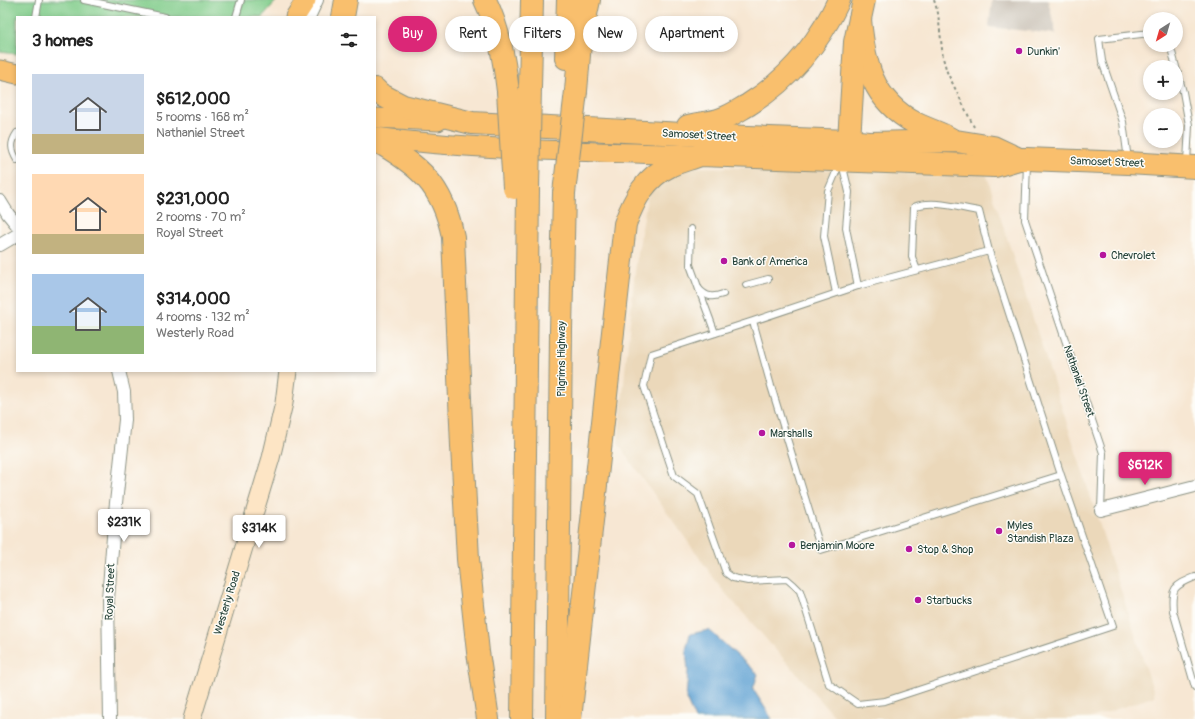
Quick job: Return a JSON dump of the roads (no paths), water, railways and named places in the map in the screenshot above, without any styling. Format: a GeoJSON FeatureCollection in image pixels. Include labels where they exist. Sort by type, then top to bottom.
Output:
{"type":"FeatureCollection","features":[{"type":"Feature","properties":{"kind":"highway"},"geometry":{"type":"LineString","coordinates":[[343,16],[346,0]]}},
{"type":"Feature","properties":{"kind":"highway"},"geometry":{"type":"LineString","coordinates":[[485,0],[496,27],[505,67],[521,189]]}},
{"type":"Feature","properties":{"kind":"highway"},"geometry":{"type":"LineString","coordinates":[[522,719],[526,292],[514,240],[521,189],[530,87],[532,0]]}},
{"type":"Feature","properties":{"kind":"highway"},"geometry":{"type":"LineString","coordinates":[[568,0],[571,91]]}},
{"type":"Feature","properties":{"kind":"highway"},"geometry":{"type":"LineString","coordinates":[[571,91],[589,0]]}},
{"type":"Feature","properties":{"kind":"highway"},"geometry":{"type":"LineString","coordinates":[[656,133],[723,119],[754,101],[799,62],[821,33],[839,0]]}},
{"type":"Feature","properties":{"kind":"highway"},"geometry":{"type":"LineString","coordinates":[[862,9],[862,44],[866,62],[882,95],[904,117],[925,128],[940,132],[956,141]]}},
{"type":"Feature","properties":{"kind":"highway"},"geometry":{"type":"LineString","coordinates":[[845,150],[855,42],[862,9]]}},
{"type":"Feature","properties":{"kind":"highway"},"geometry":{"type":"LineString","coordinates":[[376,90],[380,94],[402,106],[472,123]]}},
{"type":"Feature","properties":{"kind":"highway","name":"Pilgrims Highway"},"geometry":{"type":"LineString","coordinates":[[557,719],[560,336],[564,192],[571,91]]}},
{"type":"Feature","properties":{"kind":"highway","name":"Samoset Street"},"geometry":{"type":"LineString","coordinates":[[472,123],[656,133],[845,150],[995,166],[1023,159],[1191,166]]}},
{"type":"Feature","properties":{"kind":"highway"},"geometry":{"type":"LineString","coordinates":[[376,139],[402,156],[429,181],[444,205],[451,225],[453,237],[468,559],[478,652],[488,719]]}},
{"type":"Feature","properties":{"kind":"highway","name":"Samoset Street"},"geometry":{"type":"LineString","coordinates":[[700,155],[845,150],[870,143],[956,141],[993,147],[1023,159]]}},
{"type":"Feature","properties":{"kind":"highway"},"geometry":{"type":"LineString","coordinates":[[570,719],[625,224],[639,192],[650,179],[661,170],[671,165],[700,155]]}},
{"type":"Feature","properties":{"kind":"main road"},"geometry":{"type":"LineString","coordinates":[[296,16],[306,0]]}},
{"type":"Feature","properties":{"kind":"main road"},"geometry":{"type":"LineString","coordinates":[[0,64],[16,66]]}},
{"type":"Feature","properties":{"kind":"main road"},"geometry":{"type":"LineString","coordinates":[[0,70],[16,74]]}},
{"type":"Feature","properties":{"kind":"main road","name":"Samoset Street"},"geometry":{"type":"LineString","coordinates":[[376,118],[472,123]]}},
{"type":"Feature","properties":{"kind":"main road","name":"Samoset Street"},"geometry":{"type":"LineString","coordinates":[[376,138],[541,150],[700,155]]}},
{"type":"Feature","properties":{"kind":"street"},"geometry":{"type":"LineString","coordinates":[[309,16],[317,0]]}},
{"type":"Feature","properties":{"kind":"street"},"geometry":{"type":"LineString","coordinates":[[0,201],[16,224]]}},
{"type":"Feature","properties":{"kind":"street"},"geometry":{"type":"LineString","coordinates":[[0,245],[16,235]]}},
{"type":"Feature","properties":{"kind":"street","name":"Royal Street"},"geometry":{"type":"LineString","coordinates":[[110,719],[108,599],[125,420],[124,392],[120,372]]}},
{"type":"Feature","properties":{"kind":"street","name":"Westerly Road"},"geometry":{"type":"LineString","coordinates":[[192,719],[267,472],[280,422],[288,372]]}},
{"type":"Feature","properties":{"kind":"street","name":"Nathaniel Street"},"geometry":{"type":"LineString","coordinates":[[1101,510],[1195,486]]}},
{"type":"Feature","properties":{"kind":"lane"},"geometry":{"type":"LineString","coordinates":[[36,16],[39,0]]}},
{"type":"Feature","properties":{"kind":"lane"},"geometry":{"type":"LineString","coordinates":[[84,0],[160,16]]}},
{"type":"Feature","properties":{"kind":"lane"},"geometry":{"type":"LineString","coordinates":[[236,16],[241,0]]}},
{"type":"Feature","properties":{"kind":"lane"},"geometry":{"type":"LineString","coordinates":[[1128,163],[1123,122],[1102,61],[1099,39],[1143,33]]}},
{"type":"Feature","properties":{"kind":"lane"},"geometry":{"type":"LineString","coordinates":[[1172,52],[1183,92],[1189,125],[1191,166]]}},
{"type":"Feature","properties":{"kind":"lane"},"geometry":{"type":"LineString","coordinates":[[16,135],[12,141],[12,152],[16,158]]}},
{"type":"Feature","properties":{"kind":"lane"},"geometry":{"type":"LineString","coordinates":[[845,150],[849,192],[846,228],[858,286]]}},
{"type":"Feature","properties":{"kind":"lane"},"geometry":{"type":"LineString","coordinates":[[836,293],[824,236],[828,191],[845,150]]}},
{"type":"Feature","properties":{"kind":"lane","name":"Nathaniel Street"},"geometry":{"type":"LineString","coordinates":[[1023,159],[1025,220],[1103,453],[1101,510]]}},
{"type":"Feature","properties":{"kind":"lane"},"geometry":{"type":"LineString","coordinates":[[917,270],[912,257],[914,207],[922,204],[933,204],[978,211],[989,251],[1061,475],[1113,626],[885,701],[858,704],[829,684],[800,591],[787,579],[748,581],[733,578],[726,573],[698,494],[674,476],[644,386],[651,354],[858,286],[989,251]]}},
{"type":"Feature","properties":{"kind":"lane"},"geometry":{"type":"LineString","coordinates":[[691,229],[690,266],[715,333]]}},
{"type":"Feature","properties":{"kind":"lane"},"geometry":{"type":"LineString","coordinates":[[746,285],[768,279]]}},
{"type":"Feature","properties":{"kind":"lane"},"geometry":{"type":"LineString","coordinates":[[698,288],[706,295],[711,297],[723,294]]}},
{"type":"Feature","properties":{"kind":"lane"},"geometry":{"type":"LineString","coordinates":[[753,321],[771,386],[821,550],[1061,475]]}},
{"type":"Feature","properties":{"kind":"lane"},"geometry":{"type":"LineString","coordinates":[[1194,684],[1173,611],[1172,599],[1174,589],[1178,585],[1195,577]]}},
{"type":"Feature","properties":{"kind":"water"},"geometry":{"type":"Polygon","coordinates":[[[709,630],[758,674],[753,689],[772,719],[695,719],[686,699],[688,671],[686,650],[690,634],[709,630]]]}},
{"type":"Feature","properties":{"kind":"place","name":"Dunkin'"},"geometry":{"type":"Point","coordinates":[1019,51]}},
{"type":"Feature","properties":{"kind":"place","name":"Chevrolet"},"geometry":{"type":"Point","coordinates":[1103,255]}},
{"type":"Feature","properties":{"kind":"place","name":"Bank of America"},"geometry":{"type":"Point","coordinates":[724,261]}},
{"type":"Feature","properties":{"kind":"place","name":"Marshalls"},"geometry":{"type":"Point","coordinates":[762,433]}},
{"type":"Feature","properties":{"kind":"place","name":"Myles Standish Plaza"},"geometry":{"type":"Point","coordinates":[999,531]}},
{"type":"Feature","properties":{"kind":"place","name":"Benjamin Moore"},"geometry":{"type":"Point","coordinates":[792,545]}},
{"type":"Feature","properties":{"kind":"place","name":"Stop & Shop"},"geometry":{"type":"Point","coordinates":[909,549]}},
{"type":"Feature","properties":{"kind":"place","name":"Starbucks"},"geometry":{"type":"Point","coordinates":[918,600]}}]}
